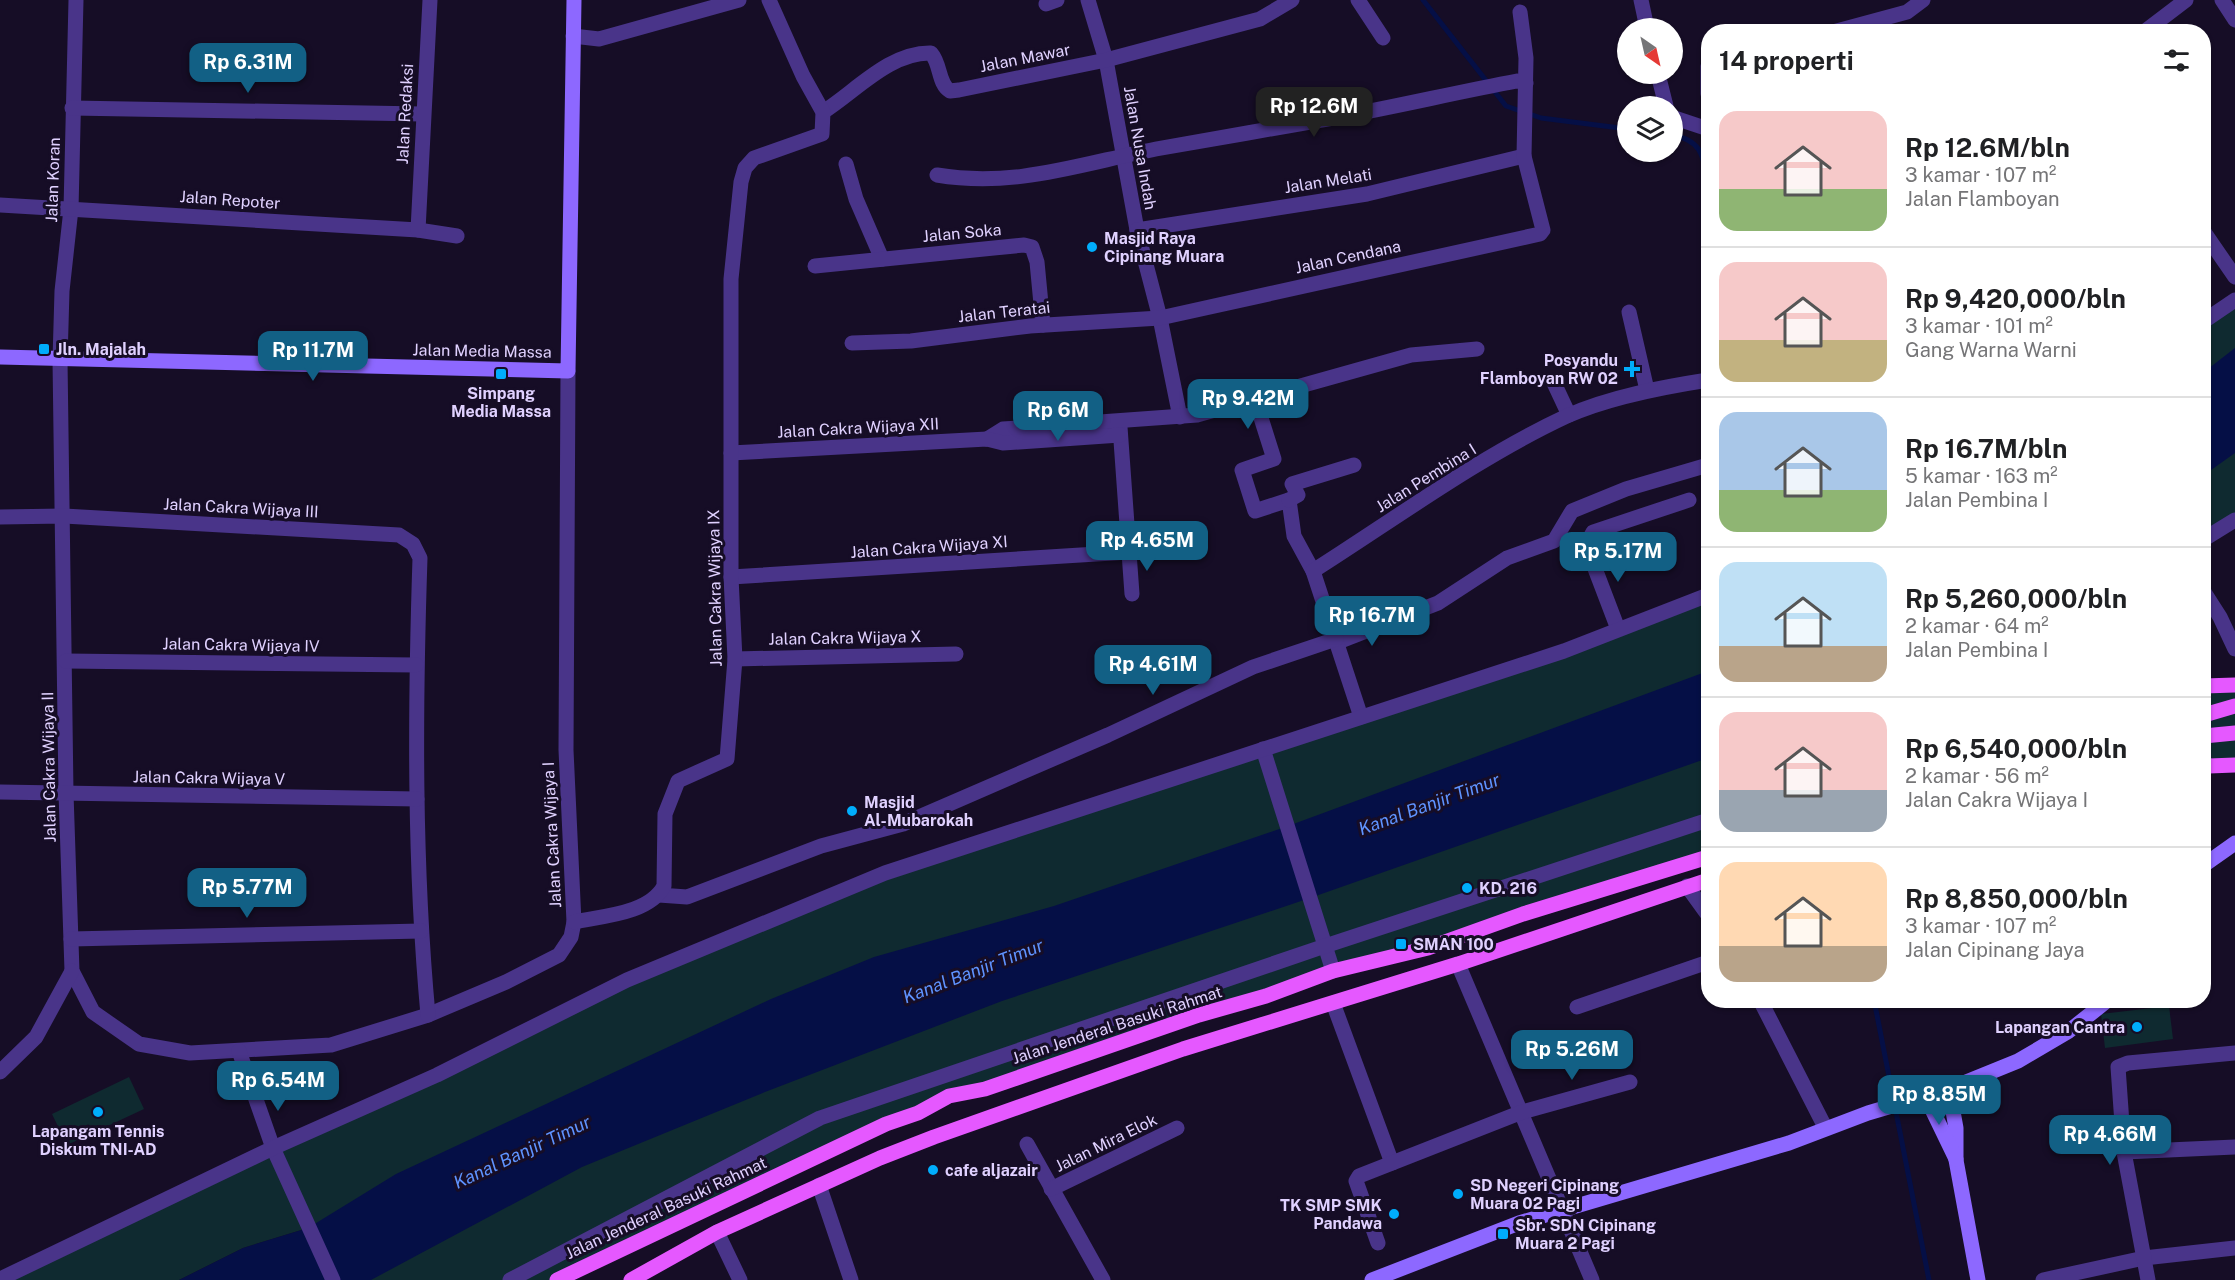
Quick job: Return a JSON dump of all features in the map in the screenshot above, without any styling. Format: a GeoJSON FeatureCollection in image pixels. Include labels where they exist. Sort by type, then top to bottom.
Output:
{"type":"FeatureCollection","features":[{"type":"Feature","properties":{"kind":"main road"},"geometry":{"type":"LineString","coordinates":[[2211,687],[2235,685]]}},
{"type":"Feature","properties":{"kind":"main road"},"geometry":{"type":"LineString","coordinates":[[2211,713],[2235,706]]}},
{"type":"Feature","properties":{"kind":"main road"},"geometry":{"type":"LineString","coordinates":[[2211,735],[2235,733]]}},
{"type":"Feature","properties":{"kind":"main road"},"geometry":{"type":"LineString","coordinates":[[2211,766],[2235,765]]}},
{"type":"Feature","properties":{"kind":"main road","name":"Jalan Jenderal Basuki Rahmat"},"geometry":{"type":"LineString","coordinates":[[557,1280],[709,1206],[886,1124],[918,1113],[949,1096],[985,1089],[1199,1015],[1266,996],[1333,971],[1422,950],[1523,914],[1701,859]]}},
{"type":"Feature","properties":{"kind":"main road"},"geometry":{"type":"LineString","coordinates":[[632,1280],[717,1232],[819,1185],[934,1137],[1183,1049],[1458,964],[1701,882]]}},
{"type":"Feature","properties":{"kind":"street","name":"Jalan Koran"},"geometry":{"type":"LineString","coordinates":[[60,360],[62,291],[71,208],[76,0]]}},
{"type":"Feature","properties":{"kind":"street","name":"Jalan Redaksi"},"geometry":{"type":"LineString","coordinates":[[418,230],[422,114],[430,0]]}},
{"type":"Feature","properties":{"kind":"street","name":"Jalan Media Massa"},"geometry":{"type":"LineString","coordinates":[[0,357],[568,371],[574,0]]}},
{"type":"Feature","properties":{"kind":"street"},"geometry":{"type":"LineString","coordinates":[[573,36],[599,39],[740,0]]}},
{"type":"Feature","properties":{"kind":"street"},"geometry":{"type":"LineString","coordinates":[[769,0],[803,76],[824,112]]}},
{"type":"Feature","properties":{"kind":"street","name":"Jalan Nusa Indah"},"geometry":{"type":"LineString","coordinates":[[1088,0],[1107,60],[1137,230],[1160,318],[1179,417]]}},
{"type":"Feature","properties":{"kind":"street","name":"Jalan Mawar"},"geometry":{"type":"LineString","coordinates":[[824,112],[887,66],[927,53],[934,55],[945,87],[950,91],[1107,60],[1260,19],[1292,0]]}},
{"type":"Feature","properties":{"kind":"street"},"geometry":{"type":"LineString","coordinates":[[1358,0],[1383,38]]}},
{"type":"Feature","properties":{"kind":"street"},"geometry":{"type":"LineString","coordinates":[[1641,0],[1645,18]]}},
{"type":"Feature","properties":{"kind":"street"},"geometry":{"type":"LineString","coordinates":[[1863,24],[1907,12],[1923,0]]}},
{"type":"Feature","properties":{"kind":"street"},"geometry":{"type":"LineString","coordinates":[[2222,0],[2235,20]]}},
{"type":"Feature","properties":{"kind":"street"},"geometry":{"type":"LineString","coordinates":[[2153,24],[2177,3]]}},
{"type":"Feature","properties":{"kind":"street"},"geometry":{"type":"LineString","coordinates":[[1520,12],[1526,58],[1521,82],[1524,105],[1524,156]]}},
{"type":"Feature","properties":{"kind":"street"},"geometry":{"type":"LineString","coordinates":[[937,175],[1005,180],[1049,174],[1123,156],[1340,117],[1465,90],[1521,82]]}},
{"type":"Feature","properties":{"kind":"street"},"geometry":{"type":"LineString","coordinates":[[72,108],[422,114]]}},
{"type":"Feature","properties":{"kind":"street","name":"Jalan Cakra Wijaya IX"},"geometry":{"type":"LineString","coordinates":[[659,895],[664,886],[665,814],[678,781],[728,759],[735,659],[731,577],[731,279],[741,182],[745,168],[754,158],[822,134],[824,112]]}},
{"type":"Feature","properties":{"kind":"street"},"geometry":{"type":"LineString","coordinates":[[1683,121],[1701,127]]}},
{"type":"Feature","properties":{"kind":"street","name":"Jalan Cendana"},"geometry":{"type":"LineString","coordinates":[[1160,318],[1384,267],[1533,238],[1543,230],[1524,156]]}},
{"type":"Feature","properties":{"kind":"street","name":"Jalan Melati"},"geometry":{"type":"LineString","coordinates":[[1137,230],[1367,194],[1524,156]]}},
{"type":"Feature","properties":{"kind":"street"},"geometry":{"type":"LineString","coordinates":[[846,164],[856,200],[882,259]]}},
{"type":"Feature","properties":{"kind":"street","name":"Jalan Repoter"},"geometry":{"type":"LineString","coordinates":[[0,205],[418,230],[457,236]]}},
{"type":"Feature","properties":{"kind":"street"},"geometry":{"type":"LineString","coordinates":[[2211,242],[2235,277]]}},
{"type":"Feature","properties":{"kind":"street","name":"Jalan Soka"},"geometry":{"type":"LineString","coordinates":[[815,266],[1024,245],[1032,247],[1037,262],[1044,325]]}},
{"type":"Feature","properties":{"kind":"street"},"geometry":{"type":"LineString","coordinates":[[2211,316],[2235,300]]}},
{"type":"Feature","properties":{"kind":"street"},"geometry":{"type":"LineString","coordinates":[[1629,312],[1647,390]]}},
{"type":"Feature","properties":{"kind":"street","name":"Jalan Teratai"},"geometry":{"type":"LineString","coordinates":[[852,344],[911,341],[1044,325],[1160,318]]}},
{"type":"Feature","properties":{"kind":"street","name":"Jalan Cakra Wijaya XII"},"geometry":{"type":"LineString","coordinates":[[731,453],[987,439],[1003,429],[1120,428],[1255,399],[1411,355],[1477,349]]}},
{"type":"Feature","properties":{"kind":"street","name":"Jalan Cakra Wijaya II"},"geometry":{"type":"LineString","coordinates":[[60,360],[64,516],[66,793],[72,970],[93,1012],[139,1044],[189,1053],[239,1052]]}},
{"type":"Feature","properties":{"kind":"street","name":"Jalan Cakra Wijaya I"},"geometry":{"type":"LineString","coordinates":[[239,1052],[330,1044],[428,1015],[506,982],[559,955],[571,937],[574,922],[566,750],[568,371]]}},
{"type":"Feature","properties":{"kind":"street","name":"Jalan Pembina I"},"geometry":{"type":"LineString","coordinates":[[1312,572],[1497,455],[1569,415],[1647,390],[1701,381]]}},
{"type":"Feature","properties":{"kind":"street"},"geometry":{"type":"LineString","coordinates":[[1554,383],[1569,415]]}},
{"type":"Feature","properties":{"kind":"street"},"geometry":{"type":"LineString","coordinates":[[1255,399],[1274,459],[1242,470],[1256,511],[1298,495],[1292,484],[1354,465]]}},
{"type":"Feature","properties":{"kind":"street"},"geometry":{"type":"LineString","coordinates":[[1120,428],[1132,594]]}},
{"type":"Feature","properties":{"kind":"street"},"geometry":{"type":"LineString","coordinates":[[574,922],[638,908],[659,895],[687,897],[821,846],[903,824],[1108,735],[1254,667],[1337,641],[1438,603],[1507,558],[1554,541],[1560,535],[1572,511],[1626,489],[1701,467]]}},
{"type":"Feature","properties":{"kind":"street"},"geometry":{"type":"LineString","coordinates":[[1289,500],[1294,536],[1312,572],[1337,641],[1360,717]]}},
{"type":"Feature","properties":{"kind":"street"},"geometry":{"type":"LineString","coordinates":[[1618,629],[1586,545],[1588,538],[1593,532],[1689,500]]}},
{"type":"Feature","properties":{"kind":"street","name":"Jalan Cakra Wijaya III"},"geometry":{"type":"LineString","coordinates":[[0,517],[64,516],[399,535],[413,544],[420,558],[416,665]]}},
{"type":"Feature","properties":{"kind":"street"},"geometry":{"type":"LineString","coordinates":[[2211,534],[2235,520]]}},
{"type":"Feature","properties":{"kind":"street","name":"Jalan Cakra Wijaya XI"},"geometry":{"type":"LineString","coordinates":[[731,577],[1129,552]]}},
{"type":"Feature","properties":{"kind":"street"},"geometry":{"type":"LineString","coordinates":[[0,1279],[273,1148],[437,1075],[627,980],[885,873],[1265,754],[1360,717],[1564,651],[1701,598]]}},
{"type":"Feature","properties":{"kind":"street"},"geometry":{"type":"LineString","coordinates":[[2211,603],[2235,649]]}},
{"type":"Feature","properties":{"kind":"street","name":"Jalan Cakra Wijaya X"},"geometry":{"type":"LineString","coordinates":[[735,659],[956,654]]}},
{"type":"Feature","properties":{"kind":"street","name":"Jalan Cakra Wijaya IV"},"geometry":{"type":"LineString","coordinates":[[66,661],[416,665]]}},
{"type":"Feature","properties":{"kind":"street"},"geometry":{"type":"LineString","coordinates":[[416,665],[421,931],[428,1015]]}},
{"type":"Feature","properties":{"kind":"street"},"geometry":{"type":"LineString","coordinates":[[1265,754],[1333,971]]}},
{"type":"Feature","properties":{"kind":"street","name":"Jalan Cakra Wijaya V"},"geometry":{"type":"LineString","coordinates":[[0,792],[417,799]]}},
{"type":"Feature","properties":{"kind":"street"},"geometry":{"type":"LineString","coordinates":[[510,1280],[820,1118],[1344,939],[1701,822]]}},
{"type":"Feature","properties":{"kind":"street"},"geometry":{"type":"LineString","coordinates":[[2211,860],[2235,843]]}},
{"type":"Feature","properties":{"kind":"street"},"geometry":{"type":"LineString","coordinates":[[1687,886],[1701,905]]}},
{"type":"Feature","properties":{"kind":"street"},"geometry":{"type":"LineString","coordinates":[[71,939],[421,931]]}},
{"type":"Feature","properties":{"kind":"street"},"geometry":{"type":"LineString","coordinates":[[1458,964],[1564,1209],[1570,1232],[1592,1280]]}},
{"type":"Feature","properties":{"kind":"street"},"geometry":{"type":"LineString","coordinates":[[1577,1007],[1701,964]]}},
{"type":"Feature","properties":{"kind":"street"},"geometry":{"type":"LineString","coordinates":[[0,1072],[36,1037],[72,970]]}},
{"type":"Feature","properties":{"kind":"street"},"geometry":{"type":"LineString","coordinates":[[1333,1003],[1392,1163]]}},
{"type":"Feature","properties":{"kind":"street"},"geometry":{"type":"LineString","coordinates":[[1764,1008],[1825,1127]]}},
{"type":"Feature","properties":{"kind":"street"},"geometry":{"type":"LineString","coordinates":[[1372,1280],[1519,1223],[1789,1143],[1825,1127],[1949,1089],[2018,1061],[2069,1031],[2098,1008]]}},
{"type":"Feature","properties":{"kind":"street"},"geometry":{"type":"LineString","coordinates":[[239,1052],[273,1148],[333,1280]]}},
{"type":"Feature","properties":{"kind":"street"},"geometry":{"type":"LineString","coordinates":[[2148,1280],[2124,1152],[2117,1070],[2120,1064],[2235,1053]]}},
{"type":"Feature","properties":{"kind":"street"},"geometry":{"type":"LineString","coordinates":[[1378,1243],[1356,1181],[1359,1176],[1522,1112],[1630,1082]]}},
{"type":"Feature","properties":{"kind":"street"},"geometry":{"type":"LineString","coordinates":[[1949,1089],[1956,1128],[1956,1160],[1978,1280]]}},
{"type":"Feature","properties":{"kind":"street"},"geometry":{"type":"LineString","coordinates":[[1926,1097],[1956,1160]]}},
{"type":"Feature","properties":{"kind":"street","name":"Jalan Mira Elok"},"geometry":{"type":"LineString","coordinates":[[1051,1189],[1177,1128]]}},
{"type":"Feature","properties":{"kind":"street","name":"Jalan Mira Elok"},"geometry":{"type":"LineString","coordinates":[[1027,1144],[1103,1280]]}},
{"type":"Feature","properties":{"kind":"street"},"geometry":{"type":"LineString","coordinates":[[2124,1152],[2235,1147]]}},
{"type":"Feature","properties":{"kind":"street"},"geometry":{"type":"LineString","coordinates":[[819,1185],[851,1280]]}},
{"type":"Feature","properties":{"kind":"street"},"geometry":{"type":"LineString","coordinates":[[717,1232],[740,1280]]}},
{"type":"Feature","properties":{"kind":"street"},"geometry":{"type":"LineString","coordinates":[[2043,1280],[2144,1258],[2235,1248]]}},
{"type":"Feature","properties":{"kind":"green space"},"geometry":{"type":"Polygon","coordinates":[[[2235,300],[2235,520],[2211,535],[2211,316],[2235,300]]]}},
{"type":"Feature","properties":{"kind":"green space"},"geometry":{"type":"Polygon","coordinates":[[[1701,597],[1701,859],[949,1096],[557,1280],[335,1280],[308,1228],[243,1248],[179,1280],[0,1280],[745,931],[885,873],[1701,597]]]}},
{"type":"Feature","properties":{"kind":"green space"},"geometry":{"type":"Polygon","coordinates":[[[2235,685],[2235,765],[2211,763],[2211,686],[2235,685]]]}},
{"type":"Feature","properties":{"kind":"green space","name":"Lapangan Cantra"},"geometry":{"type":"Polygon","coordinates":[[[2169,1008],[2173,1039],[2105,1048],[2101,1014],[2169,1008]]]}},
{"type":"Feature","properties":{"kind":"green space","name":"Lapangam Tennis Diskum TNI-AD"},"geometry":{"type":"Polygon","coordinates":[[[129,1077],[144,1109],[67,1145],[52,1114],[129,1077]]]}},
{"type":"Feature","properties":{"kind":"water"},"geometry":{"type":"Polygon","coordinates":[[[2235,348],[2235,453],[2211,470],[2211,367],[2235,348]]]}},
{"type":"Feature","properties":{"kind":"water","name":"Kanal Banjir Timur"},"geometry":{"type":"Polygon","coordinates":[[[1701,674],[1701,760],[1310,898],[1002,1001],[765,1092],[582,1167],[371,1280],[179,1280],[243,1248],[308,1228],[396,1174],[771,999],[874,957],[1054,906],[1288,826],[1701,674]]]}},
{"type":"Feature","properties":{"kind":"waterway"},"geometry":{"type":"LineString","coordinates":[[1423,0],[1506,106],[1541,118],[1617,128]]}},
{"type":"Feature","properties":{"kind":"waterway"},"geometry":{"type":"LineString","coordinates":[[1683,138],[1695,145],[1701,154]]}},
{"type":"Feature","properties":{"kind":"waterway"},"geometry":{"type":"LineString","coordinates":[[1876,1008],[1929,1280]]}},
{"type":"Feature","properties":{"kind":"place","name":"Masjid Raya Cipinang Muara"},"geometry":{"type":"Point","coordinates":[1092,247]}},
{"type":"Feature","properties":{"kind":"place","name":"Jln. Majalah"},"geometry":{"type":"Point","coordinates":[44,349]}},
{"type":"Feature","properties":{"kind":"place","name":"Posyandu Flamboyan RW 02"},"geometry":{"type":"Point","coordinates":[1632,369]}},
{"type":"Feature","properties":{"kind":"place","name":"Simpang Media Massa"},"geometry":{"type":"Point","coordinates":[501,374]}},
{"type":"Feature","properties":{"kind":"place","name":"Masjid Al-Mubarokah"},"geometry":{"type":"Point","coordinates":[852,811]}},
{"type":"Feature","properties":{"kind":"place","name":"KD. 216"},"geometry":{"type":"Point","coordinates":[1467,888]}},
{"type":"Feature","properties":{"kind":"place","name":"SMAN 100"},"geometry":{"type":"Point","coordinates":[1401,944]}},
{"type":"Feature","properties":{"kind":"place","name":"Lapangan Cantra"},"geometry":{"type":"Point","coordinates":[2137,1027]}},
{"type":"Feature","properties":{"kind":"place","name":"Lapangam Tennis Diskum TNI-AD"},"geometry":{"type":"Point","coordinates":[98,1112]}},
{"type":"Feature","properties":{"kind":"place","name":"cafe aljazair"},"geometry":{"type":"Point","coordinates":[933,1170]}},
{"type":"Feature","properties":{"kind":"place","name":"SD Negeri Cipinang Muara 02 Pagi"},"geometry":{"type":"Point","coordinates":[1458,1194]}},
{"type":"Feature","properties":{"kind":"place","name":"TK SMP SMK Pandawa"},"geometry":{"type":"Point","coordinates":[1394,1214]}},
{"type":"Feature","properties":{"kind":"place","name":"Sbr. SDN Cipinang Muara 2 Pagi"},"geometry":{"type":"Point","coordinates":[1503,1234]}}]}
